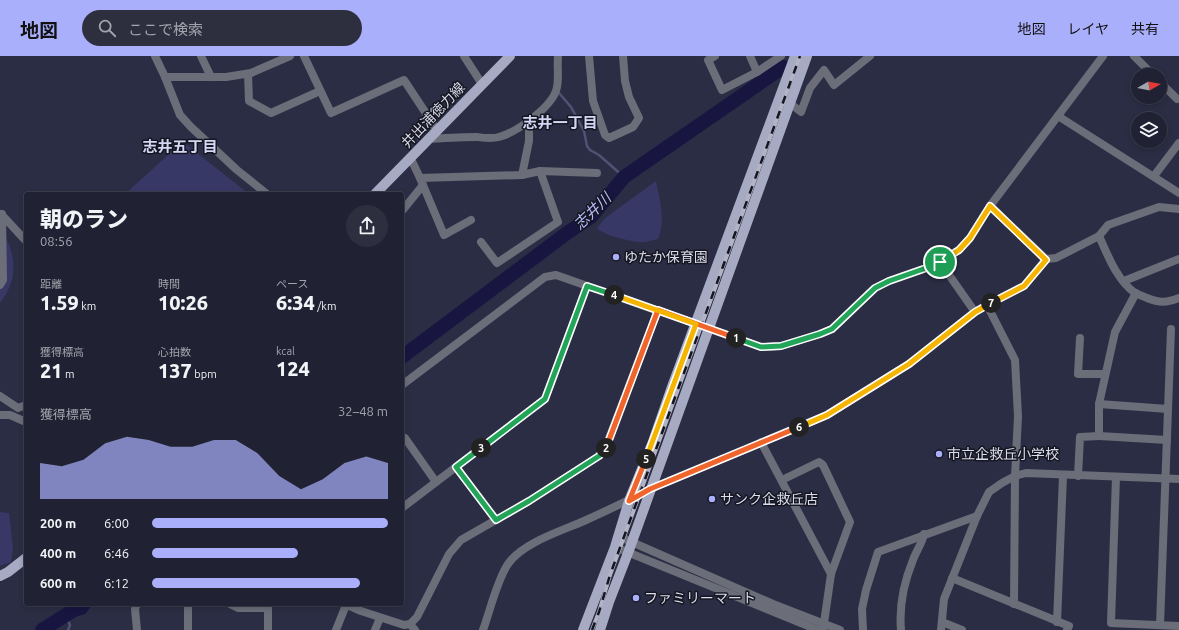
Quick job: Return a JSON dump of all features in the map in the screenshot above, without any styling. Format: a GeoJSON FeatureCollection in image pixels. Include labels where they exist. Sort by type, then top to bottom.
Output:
{"type":"FeatureCollection","features":[{"type":"Feature","properties":{"kind":"main road","name":"井出浦徳力線"},"geometry":{"type":"LineString","coordinates":[[377,192],[411,159],[428,139],[510,56]]}},
{"type":"Feature","properties":{"kind":"main road"},"geometry":{"type":"LineString","coordinates":[[583,630],[615,547],[629,501],[653,442],[795,56]]}},
{"type":"Feature","properties":{"kind":"main road"},"geometry":{"type":"LineString","coordinates":[[600,630],[608,602],[628,553],[631,541],[808,57]]}},
{"type":"Feature","properties":{"kind":"main road"},"geometry":{"type":"LineString","coordinates":[[0,576],[8,572],[24,560]]}},
{"type":"Feature","properties":{"kind":"street"},"geometry":{"type":"LineString","coordinates":[[155,56],[180,115],[237,170],[264,192]]}},
{"type":"Feature","properties":{"kind":"street"},"geometry":{"type":"LineString","coordinates":[[201,56],[211,77]]}},
{"type":"Feature","properties":{"kind":"street"},"geometry":{"type":"LineString","coordinates":[[165,78],[226,77],[248,74],[290,56]]}},
{"type":"Feature","properties":{"kind":"street"},"geometry":{"type":"LineString","coordinates":[[304,56],[331,113],[404,80],[437,130]]}},
{"type":"Feature","properties":{"kind":"street"},"geometry":{"type":"LineString","coordinates":[[464,56],[482,84]]}},
{"type":"Feature","properties":{"kind":"street"},"geometry":{"type":"LineString","coordinates":[[428,139],[479,137],[488,139],[499,137],[529,121],[548,104],[555,93],[557,87],[558,56]]}},
{"type":"Feature","properties":{"kind":"street"},"geometry":{"type":"LineString","coordinates":[[589,56],[593,101],[605,135],[609,138],[633,127],[639,118],[629,97],[625,82],[623,56]]}},
{"type":"Feature","properties":{"kind":"street"},"geometry":{"type":"LineString","coordinates":[[715,56],[708,60],[722,90],[757,72],[781,56]]}},
{"type":"Feature","properties":{"kind":"street"},"geometry":{"type":"LineString","coordinates":[[750,56],[757,72]]}},
{"type":"Feature","properties":{"kind":"street"},"geometry":{"type":"LineString","coordinates":[[778,100],[791,104],[801,112],[810,88],[824,70],[834,85],[870,56]]}},
{"type":"Feature","properties":{"kind":"street"},"geometry":{"type":"LineString","coordinates":[[404,383],[545,276],[556,274],[761,347],[781,346],[832,329],[875,288],[889,281],[932,266],[959,250],[970,238],[990,206],[1103,56]]}},
{"type":"Feature","properties":{"kind":"street"},"geometry":{"type":"LineString","coordinates":[[1134,56],[1146,68]]}},
{"type":"Feature","properties":{"kind":"street"},"geometry":{"type":"LineString","coordinates":[[248,74],[249,101],[271,112],[320,91]]}},
{"type":"Feature","properties":{"kind":"street"},"geometry":{"type":"LineString","coordinates":[[1167,89],[1177,99]]}},
{"type":"Feature","properties":{"kind":"street"},"geometry":{"type":"LineString","coordinates":[[1058,116],[1179,193]]}},
{"type":"Feature","properties":{"kind":"street"},"geometry":{"type":"LineString","coordinates":[[522,175],[529,141],[529,121]]}},
{"type":"Feature","properties":{"kind":"street"},"geometry":{"type":"LineString","coordinates":[[1154,176],[1179,143]]}},
{"type":"Feature","properties":{"kind":"street"},"geometry":{"type":"LineString","coordinates":[[411,159],[422,181],[444,235],[471,220]]}},
{"type":"Feature","properties":{"kind":"street"},"geometry":{"type":"LineString","coordinates":[[481,242],[497,263],[558,222],[540,170]]}},
{"type":"Feature","properties":{"kind":"street"},"geometry":{"type":"LineString","coordinates":[[422,181],[522,175],[540,170],[597,173]]}},
{"type":"Feature","properties":{"kind":"street"},"geometry":{"type":"LineString","coordinates":[[404,208],[422,181]]}},
{"type":"Feature","properties":{"kind":"street"},"geometry":{"type":"LineString","coordinates":[[990,206],[1046,260]]}},
{"type":"Feature","properties":{"kind":"street"},"geometry":{"type":"LineString","coordinates":[[483,630],[501,577],[508,564],[512,559],[528,547],[549,536],[629,501],[650,489],[827,415],[909,364],[975,312],[1024,286],[1046,260],[1056,258],[1099,236],[1108,225],[1159,206],[1179,209]]}},
{"type":"Feature","properties":{"kind":"street"},"geometry":{"type":"LineString","coordinates":[[1,214],[24,239]]}},
{"type":"Feature","properties":{"kind":"street"},"geometry":{"type":"LineString","coordinates":[[0,285],[2,280],[1,214]]}},
{"type":"Feature","properties":{"kind":"street"},"geometry":{"type":"LineString","coordinates":[[1099,236],[1112,264],[1124,281],[1136,293],[1162,303],[1170,302],[1179,298]]}},
{"type":"Feature","properties":{"kind":"street"},"geometry":{"type":"LineString","coordinates":[[1124,281],[1179,259]]}},
{"type":"Feature","properties":{"kind":"street"},"geometry":{"type":"LineString","coordinates":[[940,262],[975,312]]}},
{"type":"Feature","properties":{"kind":"street"},"geometry":{"type":"LineString","coordinates":[[404,506],[545,399],[587,286]]}},
{"type":"Feature","properties":{"kind":"street"},"geometry":{"type":"LineString","coordinates":[[1099,436],[1099,404],[1115,332],[1136,293]]}},
{"type":"Feature","properties":{"kind":"street"},"geometry":{"type":"LineString","coordinates":[[987,305],[1015,360],[1018,416],[1015,476],[1014,604]]}},
{"type":"Feature","properties":{"kind":"street"},"geometry":{"type":"LineString","coordinates":[[350,606],[380,618],[412,627],[449,554],[461,540],[529,501],[599,456],[605,450],[658,310]]}},
{"type":"Feature","properties":{"kind":"street"},"geometry":{"type":"LineString","coordinates":[[1160,625],[1171,329]]}},
{"type":"Feature","properties":{"kind":"street"},"geometry":{"type":"LineString","coordinates":[[1080,338],[1078,374],[1106,374]]}},
{"type":"Feature","properties":{"kind":"street"},"geometry":{"type":"LineString","coordinates":[[0,396],[18,408],[24,406]]}},
{"type":"Feature","properties":{"kind":"street"},"geometry":{"type":"LineString","coordinates":[[1099,404],[1168,409]]}},
{"type":"Feature","properties":{"kind":"street"},"geometry":{"type":"LineString","coordinates":[[0,415],[10,415],[24,421]]}},
{"type":"Feature","properties":{"kind":"street"},"geometry":{"type":"LineString","coordinates":[[1078,476],[1080,437],[1099,436],[1167,440]]}},
{"type":"Feature","properties":{"kind":"street"},"geometry":{"type":"LineString","coordinates":[[404,438],[436,482]]}},
{"type":"Feature","properties":{"kind":"street"},"geometry":{"type":"LineString","coordinates":[[761,442],[831,574]]}},
{"type":"Feature","properties":{"kind":"street"},"geometry":{"type":"LineString","coordinates":[[782,480],[815,463],[818,462],[823,465],[850,522],[831,574],[821,628]]}},
{"type":"Feature","properties":{"kind":"street"},"geometry":{"type":"LineString","coordinates":[[456,467],[496,520]]}},
{"type":"Feature","properties":{"kind":"street"},"geometry":{"type":"LineString","coordinates":[[962,630],[942,626],[944,599],[977,516],[989,492],[1015,476],[1026,473],[1063,476],[1179,479]]}},
{"type":"Feature","properties":{"kind":"street"},"geometry":{"type":"LineString","coordinates":[[1057,622],[1063,476]]}},
{"type":"Feature","properties":{"kind":"street"},"geometry":{"type":"LineString","coordinates":[[1116,477],[1111,623],[1134,627],[1160,625],[1175,627]]}},
{"type":"Feature","properties":{"kind":"street"},"geometry":{"type":"LineString","coordinates":[[863,630],[862,609],[866,590],[878,552],[977,516]]}},
{"type":"Feature","properties":{"kind":"street"},"geometry":{"type":"LineString","coordinates":[[901,630],[900,619],[906,581],[913,560],[923,540],[924,534]]}},
{"type":"Feature","properties":{"kind":"street"},"geometry":{"type":"LineString","coordinates":[[618,536],[773,604],[821,628]]}},
{"type":"Feature","properties":{"kind":"street"},"geometry":{"type":"LineString","coordinates":[[615,547],[821,628],[840,630]]}},
{"type":"Feature","properties":{"kind":"street"},"geometry":{"type":"LineString","coordinates":[[952,578],[1069,626],[1067,630]]}},
{"type":"Feature","properties":{"kind":"street"},"geometry":{"type":"LineString","coordinates":[[136,606],[135,609],[137,630]]}},
{"type":"Feature","properties":{"kind":"street"},"geometry":{"type":"LineString","coordinates":[[188,606],[188,630]]}},
{"type":"Feature","properties":{"kind":"street"},"geometry":{"type":"LineString","coordinates":[[233,606],[238,608],[268,608],[269,630]]}},
{"type":"Feature","properties":{"kind":"street"},"geometry":{"type":"LineString","coordinates":[[336,630],[344,606]]}},
{"type":"Feature","properties":{"kind":"street"},"geometry":{"type":"LineString","coordinates":[[375,630],[380,618]]}},
{"type":"Feature","properties":{"kind":"shaded area"},"geometry":{"type":"Polygon","coordinates":[[[187,145],[246,192],[127,192],[178,146],[187,145]]]}},
{"type":"Feature","properties":{"kind":"shaded area"},"geometry":{"type":"Polygon","coordinates":[[[656,181],[662,218],[662,225],[658,239],[645,242],[627,240],[606,234],[597,228],[605,218],[656,181]]]}},
{"type":"Feature","properties":{"kind":"shaded area"},"geometry":{"type":"Polygon","coordinates":[[[0,227],[10,246],[14,265],[11,284],[0,303],[0,227]]]}},
{"type":"Feature","properties":{"kind":"shaded area"},"geometry":{"type":"Polygon","coordinates":[[[0,512],[9,513],[13,548],[11,562],[0,566],[0,512]]]}},
{"type":"Feature","properties":{"kind":"waterway","name":"志井川"},"geometry":{"type":"LineString","coordinates":[[404,355],[567,233],[591,217],[624,177],[783,67]]}},
{"type":"Feature","properties":{"kind":"waterway"},"geometry":{"type":"LineString","coordinates":[[559,93],[571,107],[584,131],[587,146],[590,150],[599,155],[624,177]]}},
{"type":"Feature","properties":{"kind":"waterway","name":"志井川"},"geometry":{"type":"LineString","coordinates":[[42,630],[82,606]]}},
{"type":"Feature","properties":{"kind":"waterway","name":"志井川"},"geometry":{"type":"LineString","coordinates":[[65,614],[70,625],[68,630]]}},
{"type":"Feature","properties":{"kind":"railway"},"geometry":{"type":"LineString","coordinates":[[592,630],[610,575],[800,56]]}},
{"type":"Feature","properties":{"kind":"place","name":"ゆたか保育園"},"geometry":{"type":"Point","coordinates":[616,257]}},
{"type":"Feature","properties":{"kind":"place","name":"市立企救丘小学校"},"geometry":{"type":"Point","coordinates":[939,454]}},
{"type":"Feature","properties":{"kind":"place","name":"サンク企救丘店"},"geometry":{"type":"Point","coordinates":[712,499]}},
{"type":"Feature","properties":{"kind":"place","name":"ファミリーマート"},"geometry":{"type":"Point","coordinates":[636,598]}},
{"type":"Feature","properties":{"kind":"district","name":"志井一丁目"},"geometry":{"type":"Point","coordinates":[560,122]}},
{"type":"Feature","properties":{"kind":"district","name":"志井五丁目"},"geometry":{"type":"Point","coordinates":[180,146]}},
{"type":"Feature","properties":{"kind":"route"},"geometry":{"type":"LineString","coordinates":[[940,262],[889,281],[875,288],[832,329],[781,346],[761,347],[658,310],[605,450],[599,456],[529,501],[496,520],[456,468],[545,399],[587,286],[658,310],[696,324],[653,442],[629,501],[650,489],[827,415],[909,364],[975,312],[1024,286],[1046,260],[990,206],[970,238],[959,250],[940,262]]}}]}
